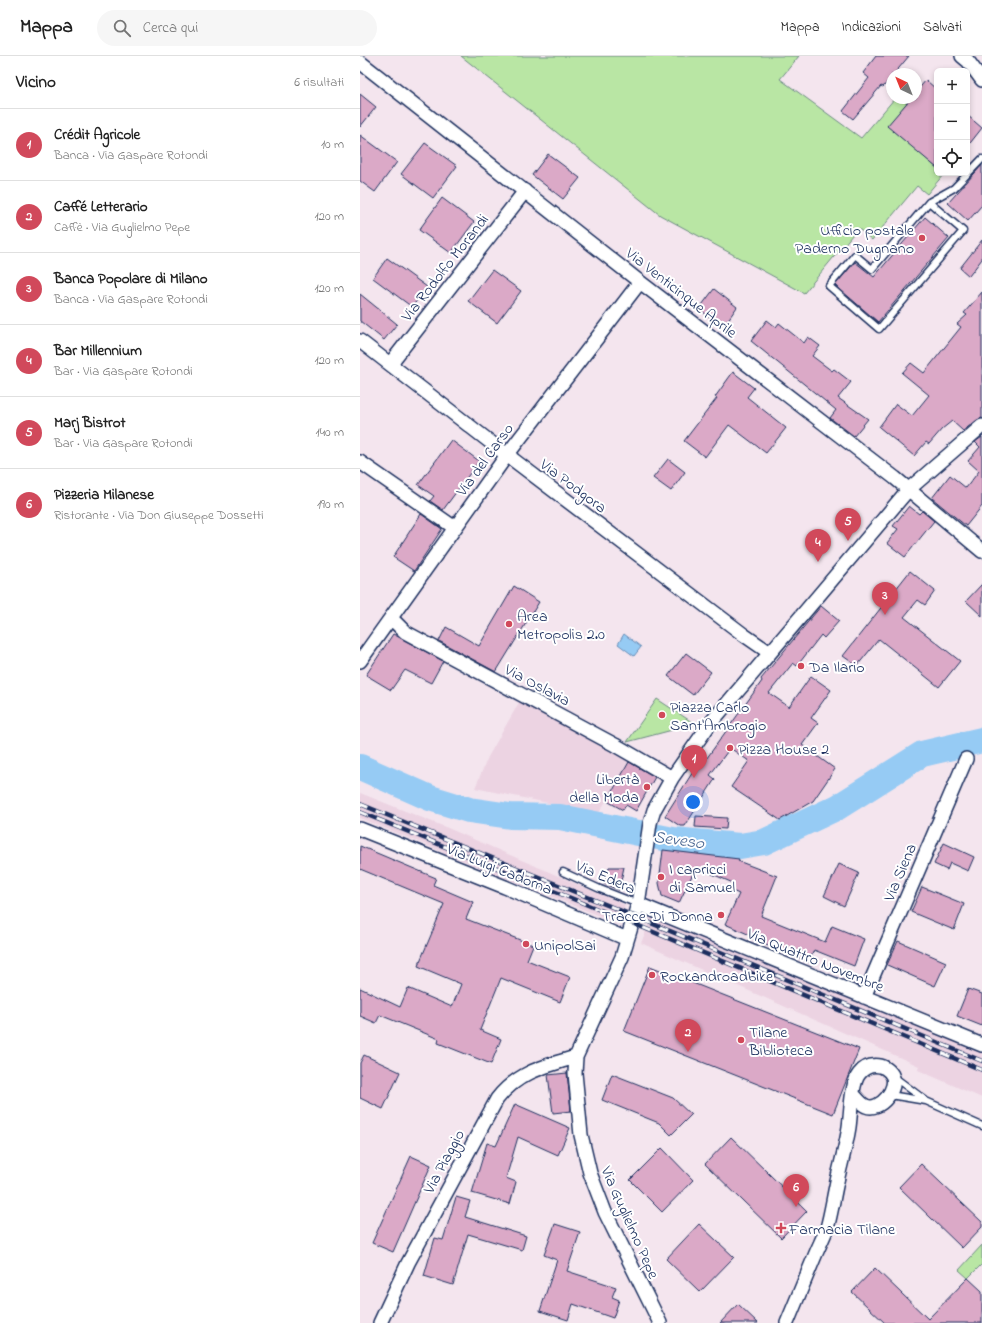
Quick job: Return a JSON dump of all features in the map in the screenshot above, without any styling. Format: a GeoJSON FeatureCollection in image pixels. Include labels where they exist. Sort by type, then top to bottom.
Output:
{"type":"FeatureCollection","features":[{"type":"Feature","properties":{"kind":"street"},"geometry":{"type":"LineString","coordinates":[[962,56],[968,61],[982,80]]}},
{"type":"Feature","properties":{"kind":"street","name":"Via Venticinque Aprile"},"geometry":{"type":"LineString","coordinates":[[360,62],[640,282],[895,478],[982,551]]}},
{"type":"Feature","properties":{"kind":"street","name":"Via Rodolfo Morandi"},"geometry":{"type":"LineString","coordinates":[[390,364],[525,191]]}},
{"type":"Feature","properties":{"kind":"street","name":"Via del Carso"},"geometry":{"type":"LineString","coordinates":[[360,661],[507,455],[640,282]]}},
{"type":"Feature","properties":{"kind":"street","name":"Via Podgora"},"geometry":{"type":"LineString","coordinates":[[360,341],[507,455],[744,635],[770,653]]}},
{"type":"Feature","properties":{"kind":"street","name":"Via Guglielmo Pepe"},"geometry":{"type":"LineString","coordinates":[[660,1323],[605,1212],[590,1173],[581,1135],[575,1073],[576,1057],[622,957],[638,904],[650,823],[654,810],[672,778],[709,725],[908,490],[982,426]]}},
{"type":"Feature","properties":{"kind":"street"},"geometry":{"type":"LineString","coordinates":[[360,462],[455,528]]}},
{"type":"Feature","properties":{"kind":"street","name":"Via Oslavia"},"geometry":{"type":"LineString","coordinates":[[391,618],[405,632],[615,745],[672,778]]}},
{"type":"Feature","properties":{"kind":"street","name":"Via Siena"},"geometry":{"type":"LineString","coordinates":[[864,997],[966,759]]}},
{"type":"Feature","properties":{"kind":"street","name":"Via Luigi Cadorna"},"geometry":{"type":"LineString","coordinates":[[360,829],[505,887],[627,939]]}},
{"type":"Feature","properties":{"kind":"street","name":"Via Quattro Novembre"},"geometry":{"type":"LineString","coordinates":[[638,904],[982,1045]]}},
{"type":"Feature","properties":{"kind":"street","name":"Via Piaggio"},"geometry":{"type":"LineString","coordinates":[[380,1323],[408,1263],[497,1099],[509,1085],[524,1075],[576,1057]]}},
{"type":"Feature","properties":{"kind":"street"},"geometry":{"type":"LineString","coordinates":[[787,1323],[827,1227],[849,1129],[853,1087],[859,1074],[870,1065],[882,1066],[892,1075],[894,1081],[893,1089],[890,1095],[880,1104],[868,1107],[861,1113],[849,1129]]}},
{"type":"Feature","properties":{"kind":"street"},"geometry":{"type":"LineString","coordinates":[[853,1094],[859,1101],[868,1107]]}},
{"type":"Feature","properties":{"kind":"lane"},"geometry":{"type":"LineString","coordinates":[[929,202],[963,231],[879,329],[829,286],[856,255],[872,269],[929,202],[954,188],[982,158]]}},
{"type":"Feature","properties":{"kind":"lane","name":"Via Edera"},"geometry":{"type":"LineString","coordinates":[[563,872],[638,904]]}},
{"type":"Feature","properties":{"kind":"lane"},"geometry":{"type":"LineString","coordinates":[[892,1075],[926,1101]]}},
{"type":"Feature","properties":{"kind":"lane"},"geometry":{"type":"LineString","coordinates":[[890,1095],[926,1101],[982,1126]]}},
{"type":"Feature","properties":{"kind":"shaded area"},"geometry":{"type":"Polygon","coordinates":[[[521,699],[631,760],[597,816],[577,809],[475,788],[488,757],[521,699]]]}},
{"type":"Feature","properties":{"kind":"shaded area"},"geometry":{"type":"Polygon","coordinates":[[[360,793],[450,829],[625,905],[619,924],[360,818],[360,793]]]}},
{"type":"Feature","properties":{"kind":"shaded area"},"geometry":{"type":"Polygon","coordinates":[[[652,916],[982,1048],[982,1098],[918,1070],[919,1066],[641,943],[652,916]]]}},
{"type":"Feature","properties":{"kind":"green space"},"geometry":{"type":"Polygon","coordinates":[[[461,56],[799,56],[780,79],[861,138],[890,104],[906,104],[888,126],[934,165],[934,176],[942,176],[927,194],[917,186],[872,240],[858,228],[804,293],[660,215],[461,56]]]}},
{"type":"Feature","properties":{"kind":"green space"},"geometry":{"type":"Polygon","coordinates":[[[657,699],[695,724],[627,742],[657,699]]]}},
{"type":"Feature","properties":{"kind":"green space"},"geometry":{"type":"Polygon","coordinates":[[[982,1245],[982,1264],[968,1278],[959,1270],[982,1245]]]}},
{"type":"Feature","properties":{"kind":"water"},"geometry":{"type":"Polygon","coordinates":[[[624,634],[641,647],[634,656],[618,644],[624,634]]]}},
{"type":"Feature","properties":{"kind":"building"},"geometry":{"type":"Polygon","coordinates":[[[876,56],[909,56],[899,68],[886,68],[886,84],[883,87],[881,86],[853,119],[843,111],[869,78],[863,73],[876,56]]]}},
{"type":"Feature","properties":{"kind":"building"},"geometry":{"type":"Polygon","coordinates":[[[926,80],[934,87],[934,165],[887,126],[906,104],[922,104],[922,85],[926,80]]]}},
{"type":"Feature","properties":{"kind":"building"},"geometry":{"type":"Polygon","coordinates":[[[360,94],[376,107],[360,127],[360,94]]]}},
{"type":"Feature","properties":{"kind":"building"},"geometry":{"type":"Polygon","coordinates":[[[970,118],[982,128],[970,143],[970,118]]]}},
{"type":"Feature","properties":{"kind":"building"},"geometry":{"type":"Polygon","coordinates":[[[360,135],[397,162],[375,192],[360,181],[360,135]]]}},
{"type":"Feature","properties":{"kind":"building"},"geometry":{"type":"Polygon","coordinates":[[[425,143],[457,166],[433,198],[401,174],[425,143]]]}},
{"type":"Feature","properties":{"kind":"building"},"geometry":{"type":"Polygon","coordinates":[[[548,154],[580,178],[563,199],[532,175],[548,154]]]}},
{"type":"Feature","properties":{"kind":"building"},"geometry":{"type":"Polygon","coordinates":[[[982,165],[982,205],[968,221],[948,203],[982,165]]]}},
{"type":"Feature","properties":{"kind":"building"},"geometry":{"type":"Polygon","coordinates":[[[442,198],[474,222],[451,253],[419,230],[442,198]]]}},
{"type":"Feature","properties":{"kind":"building"},"geometry":{"type":"Polygon","coordinates":[[[925,217],[949,238],[878,322],[835,285],[855,262],[874,277],[925,217]]]}},
{"type":"Feature","properties":{"kind":"building"},"geometry":{"type":"Polygon","coordinates":[[[982,240],[982,259],[969,276],[960,268],[982,240]]]}},
{"type":"Feature","properties":{"kind":"building"},"geometry":{"type":"Polygon","coordinates":[[[387,258],[427,287],[412,307],[373,278],[387,258]]]}},
{"type":"Feature","properties":{"kind":"building"},"geometry":{"type":"Polygon","coordinates":[[[492,270],[521,291],[497,323],[468,301],[492,270]]]}},
{"type":"Feature","properties":{"kind":"building"},"geometry":{"type":"Polygon","coordinates":[[[714,289],[737,307],[723,327],[699,309],[714,289]]]}},
{"type":"Feature","properties":{"kind":"building"},"geometry":{"type":"Polygon","coordinates":[[[982,292],[982,418],[963,431],[952,421],[942,429],[929,444],[926,442],[914,456],[879,427],[896,404],[912,416],[929,395],[902,373],[911,363],[924,373],[961,327],[957,324],[967,315],[964,313],[982,292]]]}},
{"type":"Feature","properties":{"kind":"building"},"geometry":{"type":"Polygon","coordinates":[[[360,294],[397,324],[384,340],[360,321],[360,294]]]}},
{"type":"Feature","properties":{"kind":"building"},"geometry":{"type":"Polygon","coordinates":[[[767,320],[776,327],[779,323],[804,343],[808,337],[820,346],[812,356],[832,371],[834,369],[851,382],[838,398],[868,419],[854,436],[830,418],[836,410],[751,341],[767,320]]]}},
{"type":"Feature","properties":{"kind":"building"},"geometry":{"type":"Polygon","coordinates":[[[733,372],[754,388],[747,397],[786,428],[766,453],[729,425],[705,457],[684,441],[717,398],[715,397],[733,372]]]}},
{"type":"Feature","properties":{"kind":"building"},"geometry":{"type":"Polygon","coordinates":[[[982,437],[982,506],[966,526],[932,498],[950,475],[966,488],[979,471],[968,461],[980,447],[975,442],[982,437]]]}},
{"type":"Feature","properties":{"kind":"building"},"geometry":{"type":"Polygon","coordinates":[[[451,440],[479,461],[443,510],[430,501],[434,496],[418,485],[451,440]]]}},
{"type":"Feature","properties":{"kind":"building"},"geometry":{"type":"Polygon","coordinates":[[[668,459],[685,472],[671,491],[653,478],[668,459]]]}},
{"type":"Feature","properties":{"kind":"building"},"geometry":{"type":"Polygon","coordinates":[[[909,506],[919,514],[922,511],[934,521],[905,557],[887,543],[898,529],[893,526],[909,506]]]}},
{"type":"Feature","properties":{"kind":"building"},"geometry":{"type":"Polygon","coordinates":[[[421,514],[442,529],[414,571],[393,557],[421,514]]]}},
{"type":"Feature","properties":{"kind":"building"},"geometry":{"type":"Polygon","coordinates":[[[910,571],[935,591],[925,605],[918,600],[904,617],[960,661],[939,687],[879,639],[857,666],[843,656],[910,571]]]}},
{"type":"Feature","properties":{"kind":"building"},"geometry":{"type":"Polygon","coordinates":[[[982,584],[982,616],[966,601],[982,584]]]}},
{"type":"Feature","properties":{"kind":"building","name":"Area Metropolis 2.0"},"geometry":{"type":"Polygon","coordinates":[[[514,586],[539,602],[496,672],[439,641],[446,627],[479,646],[514,586]]]}},
{"type":"Feature","properties":{"kind":"building"},"geometry":{"type":"Polygon","coordinates":[[[821,606],[839,621],[824,638],[821,635],[797,666],[793,663],[769,693],[789,707],[811,676],[831,690],[811,718],[818,723],[802,745],[835,769],[813,801],[780,820],[731,787],[749,761],[730,748],[710,775],[715,779],[685,826],[680,826],[665,816],[696,767],[699,769],[762,681],[761,679],[821,606]]]}},
{"type":"Feature","properties":{"kind":"building"},"geometry":{"type":"Polygon","coordinates":[[[393,634],[443,661],[431,683],[405,670],[391,690],[366,675],[393,634]]]}},
{"type":"Feature","properties":{"kind":"building"},"geometry":{"type":"Polygon","coordinates":[[[686,653],[711,672],[693,695],[668,676],[686,653]]]}},
{"type":"Feature","properties":{"kind":"building"},"geometry":{"type":"Polygon","coordinates":[[[629,762],[655,777],[636,811],[626,805],[623,810],[607,801],[629,762]]]}},
{"type":"Feature","properties":{"kind":"building"},"geometry":{"type":"Polygon","coordinates":[[[696,816],[727,818],[726,829],[695,827],[696,816]]]}},
{"type":"Feature","properties":{"kind":"building"},"geometry":{"type":"Polygon","coordinates":[[[944,843],[974,857],[968,871],[950,863],[947,870],[934,864],[944,843]]]}},
{"type":"Feature","properties":{"kind":"building"},"geometry":{"type":"Polygon","coordinates":[[[360,846],[436,878],[433,885],[473,902],[466,919],[533,945],[527,960],[570,977],[560,1002],[501,978],[480,1030],[501,1039],[491,1064],[438,1043],[439,1039],[380,1015],[376,1023],[360,1016],[360,988],[400,1007],[408,988],[452,1007],[461,984],[418,966],[444,904],[360,869],[360,846]]]}},
{"type":"Feature","properties":{"kind":"building"},"geometry":{"type":"Polygon","coordinates":[[[663,850],[739,859],[738,861],[777,876],[761,916],[825,942],[832,926],[864,939],[854,966],[814,950],[809,962],[749,937],[750,935],[725,924],[739,894],[730,890],[733,883],[696,867],[679,903],[662,896],[659,883],[663,850]]]}},
{"type":"Feature","properties":{"kind":"building"},"geometry":{"type":"Polygon","coordinates":[[[839,864],[859,873],[844,906],[824,896],[839,864]]]}},
{"type":"Feature","properties":{"kind":"building"},"geometry":{"type":"Polygon","coordinates":[[[609,867],[624,867],[619,890],[604,884],[609,867]]]}},
{"type":"Feature","properties":{"kind":"building"},"geometry":{"type":"Polygon","coordinates":[[[922,887],[964,904],[954,930],[911,912],[922,887]]]}},
{"type":"Feature","properties":{"kind":"building"},"geometry":{"type":"Polygon","coordinates":[[[898,941],[946,962],[935,986],[887,965],[898,941]]]}},
{"type":"Feature","properties":{"kind":"building","name":"Tilane Biblioteca"},"geometry":{"type":"Polygon","coordinates":[[[650,966],[859,1049],[833,1114],[624,1031],[650,966]]]}},
{"type":"Feature","properties":{"kind":"building"},"geometry":{"type":"Polygon","coordinates":[[[968,989],[982,994],[982,1026],[957,1016],[968,989]]]}},
{"type":"Feature","properties":{"kind":"building"},"geometry":{"type":"Polygon","coordinates":[[[364,1055],[400,1072],[383,1109],[360,1098],[360,1063],[364,1055]]]}},
{"type":"Feature","properties":{"kind":"building"},"geometry":{"type":"Polygon","coordinates":[[[567,1073],[571,1111],[553,1113],[548,1075],[567,1073]]]}},
{"type":"Feature","properties":{"kind":"building"},"geometry":{"type":"Polygon","coordinates":[[[612,1074],[673,1098],[691,1115],[671,1135],[659,1123],[602,1100],[612,1074]]]}},
{"type":"Feature","properties":{"kind":"building"},"geometry":{"type":"Polygon","coordinates":[[[515,1104],[570,1128],[558,1155],[518,1137],[506,1178],[516,1182],[510,1204],[472,1193],[487,1143],[496,1146],[515,1104]]]}},
{"type":"Feature","properties":{"kind":"building"},"geometry":{"type":"Polygon","coordinates":[[[731,1137],[807,1211],[781,1238],[705,1164],[731,1137]]]}},
{"type":"Feature","properties":{"kind":"building"},"geometry":{"type":"Polygon","coordinates":[[[662,1148],[693,1180],[662,1212],[630,1180],[662,1148]]]}},
{"type":"Feature","properties":{"kind":"building"},"geometry":{"type":"Polygon","coordinates":[[[411,1156],[431,1165],[393,1252],[372,1243],[411,1156]]]}},
{"type":"Feature","properties":{"kind":"building"},"geometry":{"type":"Polygon","coordinates":[[[921,1164],[982,1222],[982,1227],[962,1248],[899,1187],[921,1164]]]}},
{"type":"Feature","properties":{"kind":"building"},"geometry":{"type":"Polygon","coordinates":[[[456,1197],[470,1201],[465,1217],[526,1236],[522,1250],[468,1234],[453,1285],[424,1276],[435,1238],[443,1240],[456,1197]]]}},
{"type":"Feature","properties":{"kind":"building"},"geometry":{"type":"Polygon","coordinates":[[[555,1224],[580,1232],[567,1271],[616,1287],[612,1297],[619,1300],[613,1318],[573,1304],[568,1320],[540,1311],[557,1260],[544,1255],[555,1224]]]}},
{"type":"Feature","properties":{"kind":"building"},"geometry":{"type":"Polygon","coordinates":[[[699,1224],[734,1257],[700,1292],[666,1259],[699,1224]]]}},
{"type":"Feature","properties":{"kind":"building"},"geometry":{"type":"Polygon","coordinates":[[[875,1268],[928,1319],[968,1278],[982,1291],[982,1323],[885,1323],[852,1292],[875,1268]]]}},
{"type":"Feature","properties":{"kind":"building"},"geometry":{"type":"Polygon","coordinates":[[[738,1304],[758,1323],[720,1323],[738,1304]]]}},
{"type":"Feature","properties":{"kind":"waterway","name":"Seveso"},"geometry":{"type":"LineString","coordinates":[[360,767],[430,798],[469,810],[510,816],[560,817],[673,840],[740,846],[764,842],[838,807],[922,754],[982,740]]}},
{"type":"Feature","properties":{"kind":"railway"},"geometry":{"type":"LineString","coordinates":[[360,804],[982,1061]]}},
{"type":"Feature","properties":{"kind":"railway"},"geometry":{"type":"LineString","coordinates":[[360,812],[632,923],[982,1070]]}},
{"type":"Feature","properties":{"kind":"place","name":"Ufficio postale Paderno Dugnano"},"geometry":{"type":"Point","coordinates":[922,238]}},
{"type":"Feature","properties":{"kind":"place","name":"Marj Bistrot"},"geometry":{"type":"Point","coordinates":[848,541]}},
{"type":"Feature","properties":{"kind":"place","name":"Bar Millennium"},"geometry":{"type":"Point","coordinates":[818,562]}},
{"type":"Feature","properties":{"kind":"place","name":"Banca Popolare di Milano"},"geometry":{"type":"Point","coordinates":[885,615]}},
{"type":"Feature","properties":{"kind":"place","name":"Area Metropolis 2.0"},"geometry":{"type":"Point","coordinates":[509,624]}},
{"type":"Feature","properties":{"kind":"place","name":"Da Ilario"},"geometry":{"type":"Point","coordinates":[801,666]}},
{"type":"Feature","properties":{"kind":"place","name":"Piazza Carlo Sant'Ambrogio"},"geometry":{"type":"Point","coordinates":[662,715]}},
{"type":"Feature","properties":{"kind":"place","name":"Pizza House 2"},"geometry":{"type":"Point","coordinates":[730,748]}},
{"type":"Feature","properties":{"kind":"place","name":"Crédit Agricole"},"geometry":{"type":"Point","coordinates":[694,778]}},
{"type":"Feature","properties":{"kind":"place","name":"Libertà della Moda"},"geometry":{"type":"Point","coordinates":[647,787]}},
{"type":"Feature","properties":{"kind":"place","name":"I capricci di Samuel"},"geometry":{"type":"Point","coordinates":[661,877]}},
{"type":"Feature","properties":{"kind":"place","name":"Tracce Di Donna"},"geometry":{"type":"Point","coordinates":[721,915]}},
{"type":"Feature","properties":{"kind":"place","name":"UnipolSai"},"geometry":{"type":"Point","coordinates":[526,944]}},
{"type":"Feature","properties":{"kind":"place","name":"Rockandroadbike"},"geometry":{"type":"Point","coordinates":[652,975]}},
{"type":"Feature","properties":{"kind":"place","name":"Tilane Biblioteca"},"geometry":{"type":"Point","coordinates":[741,1040]}},
{"type":"Feature","properties":{"kind":"place","name":"Caffé Letterario"},"geometry":{"type":"Point","coordinates":[688,1052]}},
{"type":"Feature","properties":{"kind":"place","name":"Pizzeria Milanese"},"geometry":{"type":"Point","coordinates":[796,1207]}},
{"type":"Feature","properties":{"kind":"place","name":"Farmacia Tilane"},"geometry":{"type":"Point","coordinates":[781,1228]}}]}
